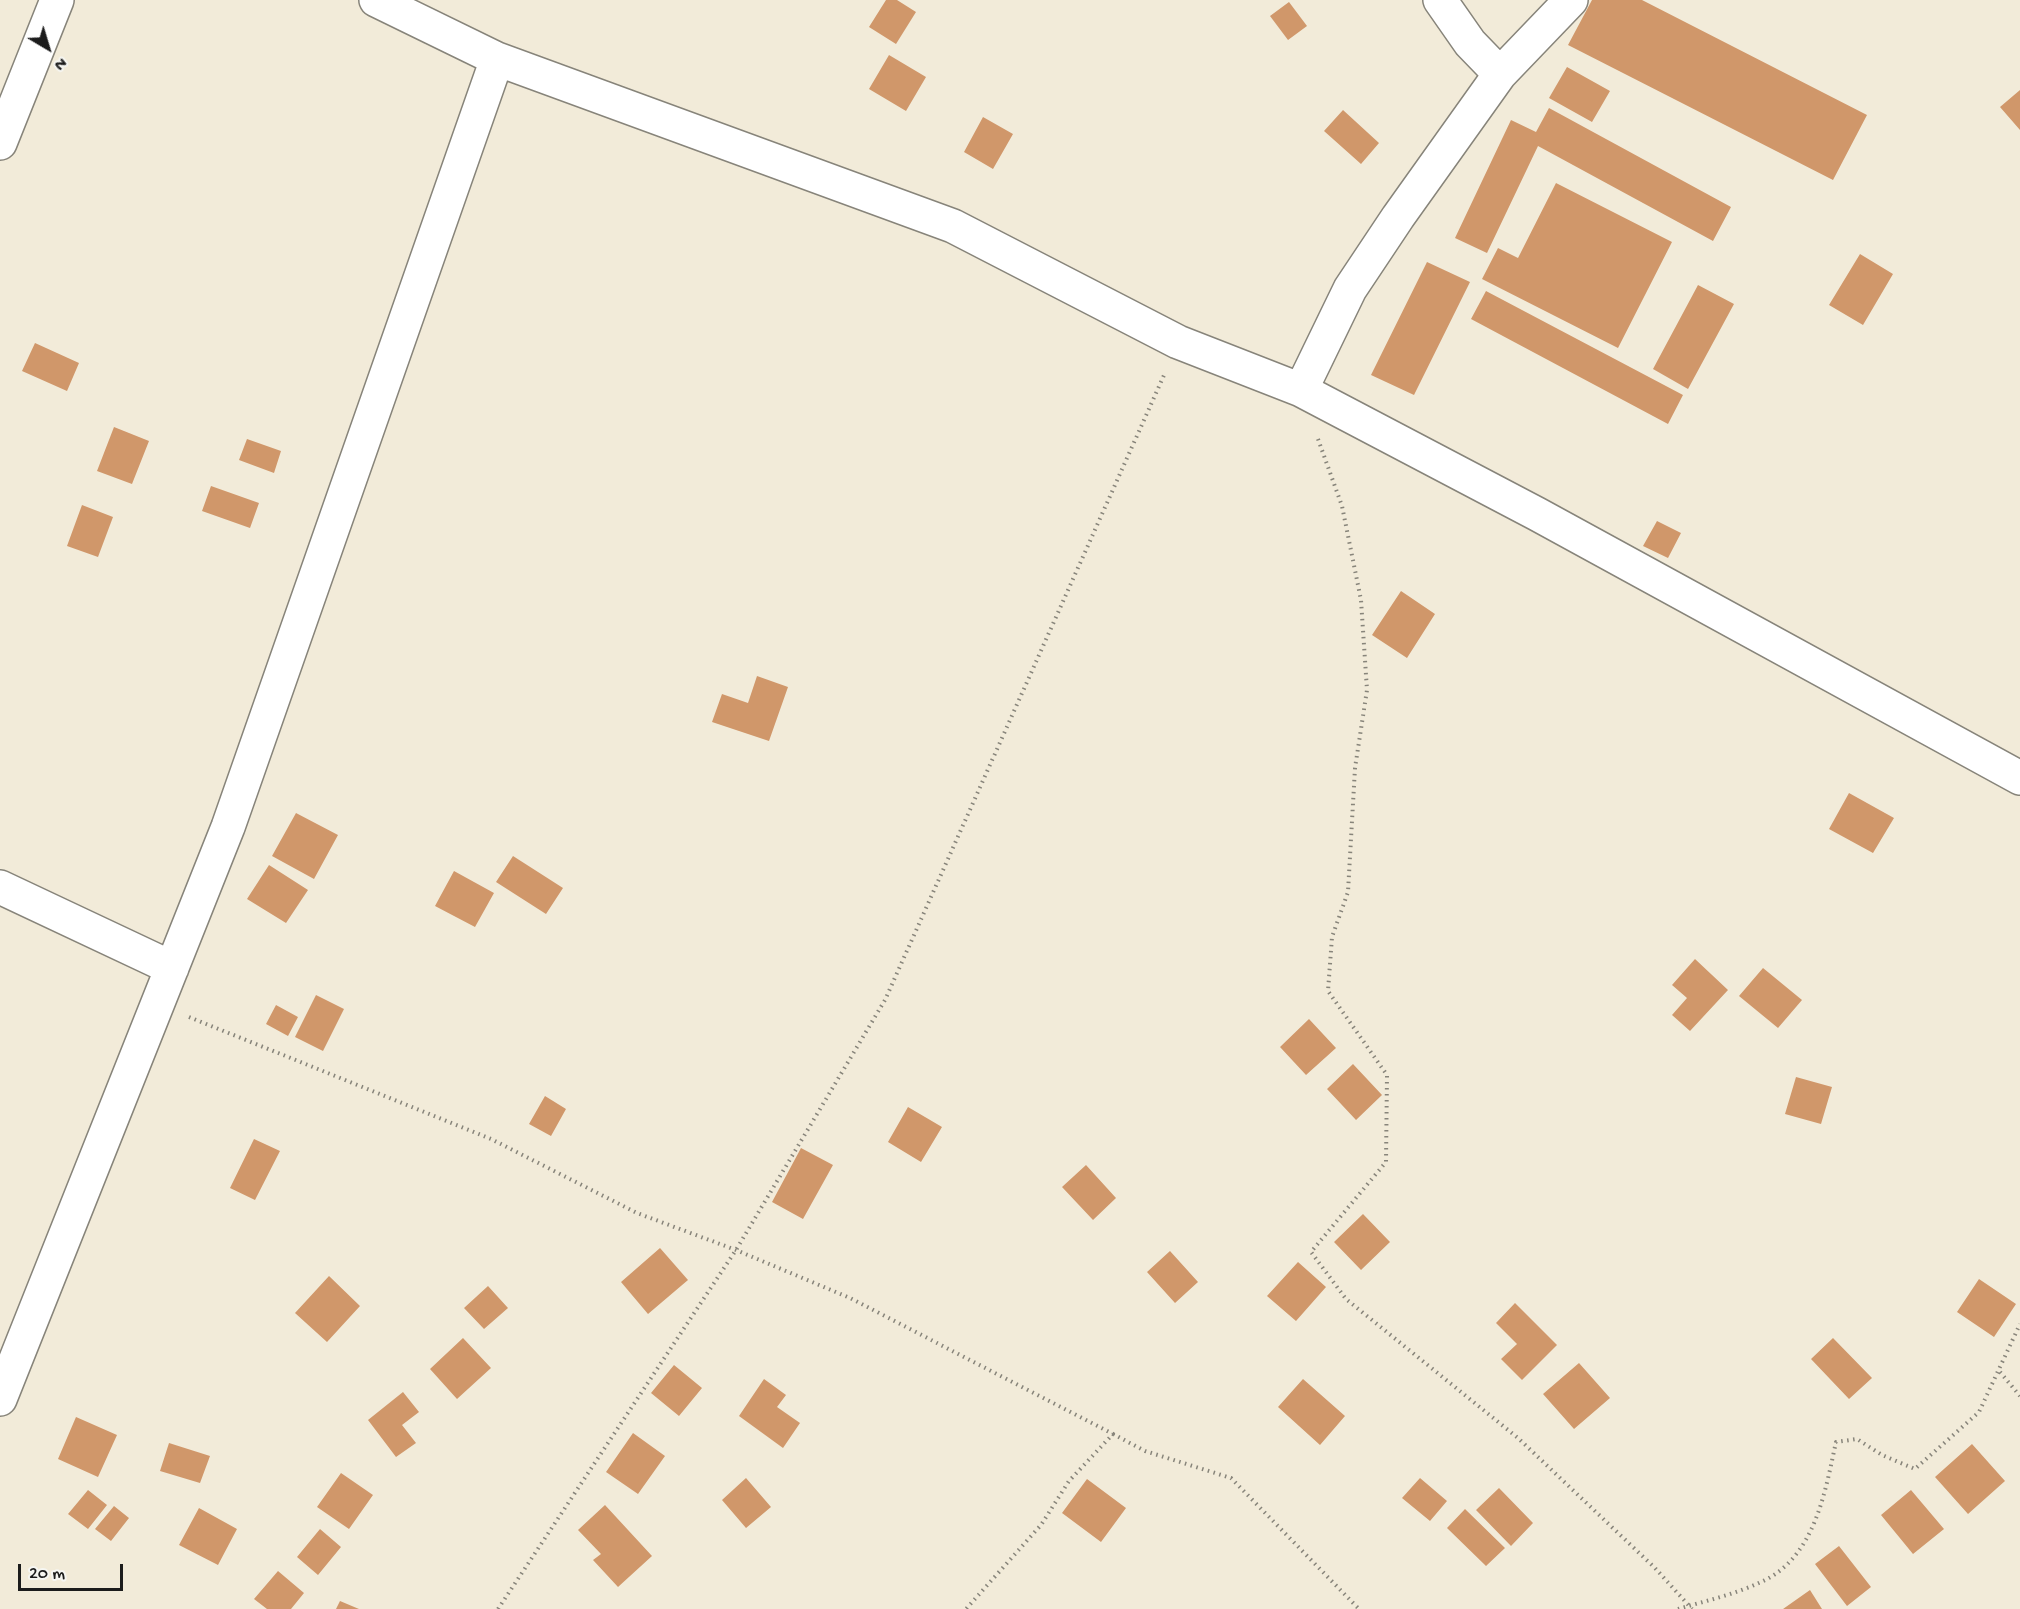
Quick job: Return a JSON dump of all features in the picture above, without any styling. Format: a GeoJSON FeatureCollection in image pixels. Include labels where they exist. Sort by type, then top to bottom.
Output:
{"type":"FeatureCollection","features":[{"type":"Feature","properties":{"kind":"street"},"geometry":{"type":"LineString","coordinates":[[0,143],[57,0]]}},
{"type":"Feature","properties":{"kind":"street"},"geometry":{"type":"LineString","coordinates":[[376,0],[497,59],[953,226],[1178,342],[1301,390],[1537,514],[2020,778]]}},
{"type":"Feature","properties":{"kind":"street"},"geometry":{"type":"LineString","coordinates":[[1440,0],[1470,43],[1500,74]]}},
{"type":"Feature","properties":{"kind":"street"},"geometry":{"type":"LineString","coordinates":[[1301,390],[1350,289],[1500,74],[1571,0]]}},
{"type":"Feature","properties":{"kind":"street"},"geometry":{"type":"LineString","coordinates":[[0,1399],[159,1005],[228,827],[497,59]]}},
{"type":"Feature","properties":{"kind":"street"},"geometry":{"type":"LineString","coordinates":[[0,887],[172,968]]}},
{"type":"Feature","properties":{"kind":"path"},"geometry":{"type":"LineString","coordinates":[[498,1609],[736,1250],[885,1000],[1178,342]]}},
{"type":"Feature","properties":{"kind":"path"},"geometry":{"type":"LineString","coordinates":[[1301,390],[1342,507],[1361,600],[1367,690],[1354,768],[1348,892],[1332,938],[1328,991],[1387,1075],[1386,1162],[1311,1252],[1347,1299],[1518,1438],[1655,1568],[1691,1607]]}},
{"type":"Feature","properties":{"kind":"path"},"geometry":{"type":"LineString","coordinates":[[159,1005],[491,1139],[637,1213],[736,1250],[850,1298],[1145,1451],[1231,1478],[1359,1609]]}},
{"type":"Feature","properties":{"kind":"path"},"geometry":{"type":"LineString","coordinates":[[1678,1609],[1691,1607],[1763,1582],[1792,1559],[1810,1533],[1825,1493],[1836,1442],[1857,1439],[1882,1455],[1915,1469],[1979,1412],[2000,1372],[2020,1324]]}},
{"type":"Feature","properties":{"kind":"path"},"geometry":{"type":"LineString","coordinates":[[2000,1372],[2020,1396]]}},
{"type":"Feature","properties":{"kind":"path"},"geometry":{"type":"LineString","coordinates":[[966,1609],[1041,1525],[1069,1482],[1113,1434]]}},
{"type":"Feature","properties":{"kind":"building"},"geometry":{"type":"Polygon","coordinates":[[[886,0],[897,0],[916,12],[896,44],[869,27],[886,0]]]}},
{"type":"Feature","properties":{"kind":"building"},"geometry":{"type":"Polygon","coordinates":[[[1592,0],[1642,0],[1867,115],[1833,180],[1568,45],[1592,0]]]}},
{"type":"Feature","properties":{"kind":"building"},"geometry":{"type":"Polygon","coordinates":[[[1289,2],[1307,26],[1288,40],[1270,16],[1289,2]]]}},
{"type":"Feature","properties":{"kind":"building"},"geometry":{"type":"Polygon","coordinates":[[[889,55],[926,77],[906,111],[869,89],[889,55]]]}},
{"type":"Feature","properties":{"kind":"building"},"geometry":{"type":"Polygon","coordinates":[[[1567,67],[1610,91],[1592,122],[1549,98],[1567,67]]]}},
{"type":"Feature","properties":{"kind":"building"},"geometry":{"type":"Polygon","coordinates":[[[2020,90],[2020,130],[2000,107],[2020,90]]]}},
{"type":"Feature","properties":{"kind":"building"},"geometry":{"type":"Polygon","coordinates":[[[1549,108],[1731,207],[1713,241],[1538,146],[1487,253],[1455,238],[1511,120],[1536,132],[1549,108]]]}},
{"type":"Feature","properties":{"kind":"building"},"geometry":{"type":"Polygon","coordinates":[[[1343,110],[1379,143],[1361,164],[1324,131],[1343,110]]]}},
{"type":"Feature","properties":{"kind":"building"},"geometry":{"type":"Polygon","coordinates":[[[983,117],[1013,134],[993,169],[964,152],[983,117]]]}},
{"type":"Feature","properties":{"kind":"building"},"geometry":{"type":"Polygon","coordinates":[[[1556,183],[1672,242],[1618,348],[1482,279],[1498,248],[1518,258],[1556,183]]]}},
{"type":"Feature","properties":{"kind":"building"},"geometry":{"type":"Polygon","coordinates":[[[1860,254],[1893,274],[1863,325],[1829,305],[1860,254]]]}},
{"type":"Feature","properties":{"kind":"building"},"geometry":{"type":"Polygon","coordinates":[[[1427,262],[1470,282],[1414,395],[1371,375],[1427,262]]]}},
{"type":"Feature","properties":{"kind":"building"},"geometry":{"type":"Polygon","coordinates":[[[1698,285],[1734,304],[1688,389],[1653,369],[1698,285]]]}},
{"type":"Feature","properties":{"kind":"building"},"geometry":{"type":"Polygon","coordinates":[[[1486,291],[1683,395],[1668,424],[1471,319],[1486,291]]]}},
{"type":"Feature","properties":{"kind":"building"},"geometry":{"type":"Polygon","coordinates":[[[35,343],[79,363],[67,391],[22,371],[35,343]]]}},
{"type":"Feature","properties":{"kind":"building"},"geometry":{"type":"Polygon","coordinates":[[[114,427],[149,441],[132,484],[97,471],[114,427]]]}},
{"type":"Feature","properties":{"kind":"building"},"geometry":{"type":"Polygon","coordinates":[[[247,439],[281,451],[274,473],[239,460],[247,439]]]}},
{"type":"Feature","properties":{"kind":"building"},"geometry":{"type":"Polygon","coordinates":[[[211,486],[259,503],[250,528],[202,511],[211,486]]]}},
{"type":"Feature","properties":{"kind":"building"},"geometry":{"type":"Polygon","coordinates":[[[82,505],[113,517],[98,557],[67,546],[82,505]]]}},
{"type":"Feature","properties":{"kind":"building"},"geometry":{"type":"Polygon","coordinates":[[[1657,521],[1681,533],[1668,558],[1643,546],[1657,521]]]}},
{"type":"Feature","properties":{"kind":"building"},"geometry":{"type":"Polygon","coordinates":[[[1401,591],[1435,614],[1407,658],[1372,635],[1401,591]]]}},
{"type":"Feature","properties":{"kind":"building"},"geometry":{"type":"Polygon","coordinates":[[[757,676],[788,687],[769,741],[712,722],[722,694],[748,703],[757,676]]]}},
{"type":"Feature","properties":{"kind":"building"},"geometry":{"type":"Polygon","coordinates":[[[1849,793],[1894,818],[1873,853],[1829,829],[1849,793]]]}},
{"type":"Feature","properties":{"kind":"building"},"geometry":{"type":"Polygon","coordinates":[[[296,813],[338,835],[314,879],[272,856],[296,813]]]}},
{"type":"Feature","properties":{"kind":"building"},"geometry":{"type":"Polygon","coordinates":[[[513,856],[563,888],[546,914],[496,882],[513,856]]]}},
{"type":"Feature","properties":{"kind":"building"},"geometry":{"type":"Polygon","coordinates":[[[269,865],[308,890],[286,923],[247,899],[269,865]]]}},
{"type":"Feature","properties":{"kind":"building"},"geometry":{"type":"Polygon","coordinates":[[[454,871],[494,893],[475,927],[435,906],[454,871]]]}},
{"type":"Feature","properties":{"kind":"building"},"geometry":{"type":"Polygon","coordinates":[[[1695,959],[1728,990],[1690,1031],[1672,1015],[1687,998],[1672,985],[1695,959]]]}},
{"type":"Feature","properties":{"kind":"building"},"geometry":{"type":"Polygon","coordinates":[[[1763,968],[1802,1000],[1778,1028],[1739,996],[1763,968]]]}},
{"type":"Feature","properties":{"kind":"building"},"geometry":{"type":"Polygon","coordinates":[[[316,995],[344,1009],[323,1051],[295,1037],[316,995]]]}},
{"type":"Feature","properties":{"kind":"building"},"geometry":{"type":"Polygon","coordinates":[[[276,1005],[298,1017],[288,1036],[266,1024],[276,1005]]]}},
{"type":"Feature","properties":{"kind":"building"},"geometry":{"type":"Polygon","coordinates":[[[1309,1019],[1336,1048],[1306,1075],[1280,1047],[1309,1019]]]}},
{"type":"Feature","properties":{"kind":"building"},"geometry":{"type":"Polygon","coordinates":[[[1353,1064],[1382,1095],[1356,1120],[1327,1089],[1353,1064]]]}},
{"type":"Feature","properties":{"kind":"building"},"geometry":{"type":"Polygon","coordinates":[[[1796,1077],[1832,1087],[1821,1124],[1785,1114],[1796,1077]]]}},
{"type":"Feature","properties":{"kind":"building"},"geometry":{"type":"Polygon","coordinates":[[[545,1096],[566,1109],[551,1136],[529,1124],[545,1096]]]}},
{"type":"Feature","properties":{"kind":"building"},"geometry":{"type":"Polygon","coordinates":[[[908,1107],[942,1127],[921,1162],[888,1142],[908,1107]]]}},
{"type":"Feature","properties":{"kind":"building"},"geometry":{"type":"Polygon","coordinates":[[[254,1139],[280,1151],[255,1200],[230,1188],[254,1139]]]}},
{"type":"Feature","properties":{"kind":"building"},"geometry":{"type":"Polygon","coordinates":[[[801,1148],[833,1165],[803,1219],[772,1202],[801,1148]]]}},
{"type":"Feature","properties":{"kind":"building"},"geometry":{"type":"Polygon","coordinates":[[[1086,1165],[1116,1198],[1093,1220],[1062,1187],[1086,1165]]]}},
{"type":"Feature","properties":{"kind":"building"},"geometry":{"type":"Polygon","coordinates":[[[1363,1214],[1390,1242],[1361,1270],[1334,1242],[1363,1214]]]}},
{"type":"Feature","properties":{"kind":"building"},"geometry":{"type":"Polygon","coordinates":[[[660,1248],[688,1280],[648,1314],[621,1282],[660,1248]]]}},
{"type":"Feature","properties":{"kind":"building"},"geometry":{"type":"Polygon","coordinates":[[[1170,1251],[1198,1282],[1175,1303],[1147,1272],[1170,1251]]]}},
{"type":"Feature","properties":{"kind":"building"},"geometry":{"type":"Polygon","coordinates":[[[1298,1262],[1326,1287],[1296,1321],[1267,1296],[1298,1262]]]}},
{"type":"Feature","properties":{"kind":"building"},"geometry":{"type":"Polygon","coordinates":[[[329,1276],[360,1306],[327,1342],[295,1313],[329,1276]]]}},
{"type":"Feature","properties":{"kind":"building"},"geometry":{"type":"Polygon","coordinates":[[[1979,1279],[2016,1304],[1994,1337],[1957,1312],[1979,1279]]]}},
{"type":"Feature","properties":{"kind":"building"},"geometry":{"type":"Polygon","coordinates":[[[488,1286],[508,1308],[484,1329],[464,1308],[488,1286]]]}},
{"type":"Feature","properties":{"kind":"building"},"geometry":{"type":"Polygon","coordinates":[[[1515,1303],[1557,1345],[1522,1380],[1501,1359],[1517,1344],[1496,1323],[1515,1303]]]}},
{"type":"Feature","properties":{"kind":"building"},"geometry":{"type":"Polygon","coordinates":[[[463,1338],[491,1368],[457,1399],[430,1369],[463,1338]]]}},
{"type":"Feature","properties":{"kind":"building"},"geometry":{"type":"Polygon","coordinates":[[[1833,1338],[1872,1378],[1849,1399],[1811,1359],[1833,1338]]]}},
{"type":"Feature","properties":{"kind":"building"},"geometry":{"type":"Polygon","coordinates":[[[1579,1363],[1610,1398],[1574,1429],[1543,1394],[1579,1363]]]}},
{"type":"Feature","properties":{"kind":"building"},"geometry":{"type":"Polygon","coordinates":[[[674,1365],[702,1388],[679,1416],[651,1393],[674,1365]]]}},
{"type":"Feature","properties":{"kind":"building"},"geometry":{"type":"Polygon","coordinates":[[[764,1379],[786,1395],[777,1407],[800,1423],[783,1448],[739,1416],[764,1379]]]}},
{"type":"Feature","properties":{"kind":"building"},"geometry":{"type":"Polygon","coordinates":[[[1303,1379],[1345,1416],[1320,1445],[1278,1407],[1303,1379]]]}},
{"type":"Feature","properties":{"kind":"building"},"geometry":{"type":"Polygon","coordinates":[[[403,1392],[419,1412],[402,1425],[416,1443],[396,1457],[368,1420],[403,1392]]]}},
{"type":"Feature","properties":{"kind":"building"},"geometry":{"type":"Polygon","coordinates":[[[76,1417],[117,1435],[98,1477],[58,1459],[76,1417]]]}},
{"type":"Feature","properties":{"kind":"building"},"geometry":{"type":"Polygon","coordinates":[[[633,1433],[665,1456],[638,1494],[606,1472],[633,1433]]]}},
{"type":"Feature","properties":{"kind":"building"},"geometry":{"type":"Polygon","coordinates":[[[169,1443],[210,1456],[200,1483],[160,1471],[169,1443]]]}},
{"type":"Feature","properties":{"kind":"building"},"geometry":{"type":"Polygon","coordinates":[[[1972,1444],[2005,1481],[1968,1514],[1935,1477],[1972,1444]]]}},
{"type":"Feature","properties":{"kind":"building"},"geometry":{"type":"Polygon","coordinates":[[[341,1473],[373,1495],[349,1529],[317,1507],[341,1473]]]}},
{"type":"Feature","properties":{"kind":"building"},"geometry":{"type":"Polygon","coordinates":[[[746,1478],[771,1507],[746,1528],[722,1500],[746,1478]]]}},
{"type":"Feature","properties":{"kind":"building"},"geometry":{"type":"Polygon","coordinates":[[[1420,1478],[1447,1501],[1430,1521],[1402,1498],[1420,1478]]]}},
{"type":"Feature","properties":{"kind":"building"},"geometry":{"type":"Polygon","coordinates":[[[1087,1479],[1126,1508],[1101,1542],[1062,1513],[1087,1479]]]}},
{"type":"Feature","properties":{"kind":"building"},"geometry":{"type":"Polygon","coordinates":[[[1499,1488],[1533,1523],[1511,1546],[1476,1510],[1499,1488]]]}},
{"type":"Feature","properties":{"kind":"building"},"geometry":{"type":"Polygon","coordinates":[[[88,1490],[107,1505],[88,1529],[68,1514],[88,1490]]]}},
{"type":"Feature","properties":{"kind":"building"},"geometry":{"type":"Polygon","coordinates":[[[1911,1490],[1944,1529],[1913,1554],[1881,1515],[1911,1490]]]}},
{"type":"Feature","properties":{"kind":"building"},"geometry":{"type":"Polygon","coordinates":[[[605,1505],[652,1556],[618,1587],[593,1560],[601,1554],[578,1530],[605,1505]]]}},
{"type":"Feature","properties":{"kind":"building"},"geometry":{"type":"Polygon","coordinates":[[[114,1506],[129,1518],[111,1541],[95,1529],[114,1506]]]}},
{"type":"Feature","properties":{"kind":"building"},"geometry":{"type":"Polygon","coordinates":[[[199,1508],[237,1529],[218,1565],[179,1545],[199,1508]]]}},
{"type":"Feature","properties":{"kind":"building"},"geometry":{"type":"Polygon","coordinates":[[[1465,1509],[1505,1548],[1486,1566],[1447,1528],[1465,1509]]]}},
{"type":"Feature","properties":{"kind":"building"},"geometry":{"type":"Polygon","coordinates":[[[320,1529],[341,1547],[318,1575],[297,1557],[320,1529]]]}},
{"type":"Feature","properties":{"kind":"building"},"geometry":{"type":"Polygon","coordinates":[[[1839,1546],[1871,1587],[1847,1606],[1815,1564],[1839,1546]]]}},
{"type":"Feature","properties":{"kind":"building"},"geometry":{"type":"Polygon","coordinates":[[[278,1571],[304,1593],[291,1609],[267,1609],[254,1599],[278,1571]]]}},
{"type":"Feature","properties":{"kind":"building"},"geometry":{"type":"Polygon","coordinates":[[[1810,1590],[1822,1609],[1783,1609],[1810,1590]]]}},
{"type":"Feature","properties":{"kind":"building"},"geometry":{"type":"Polygon","coordinates":[[[340,1601],[359,1609],[336,1609],[340,1601]]]}}]}
